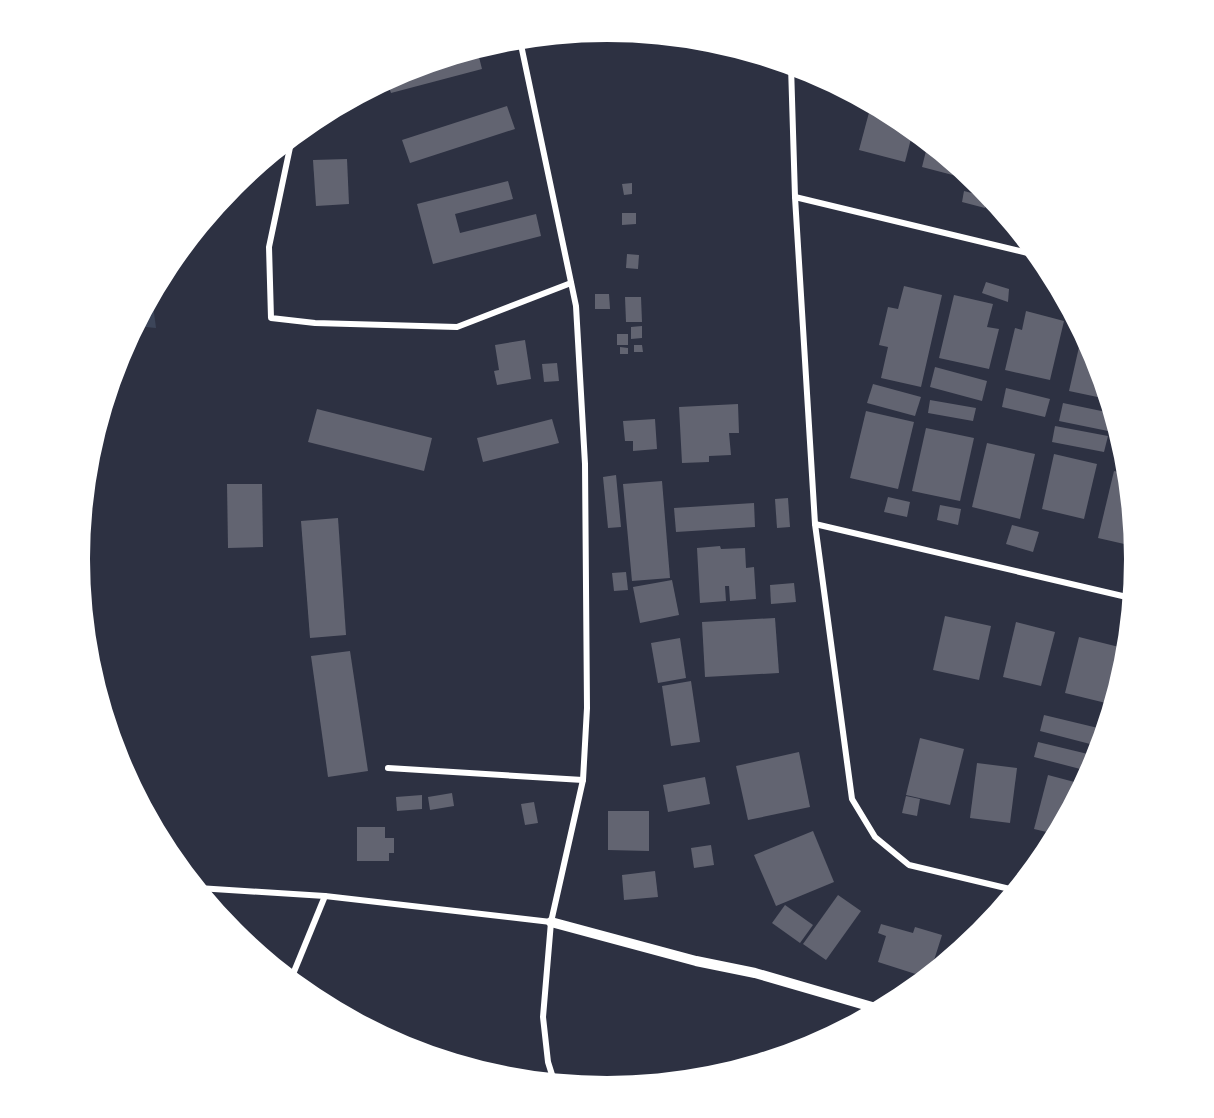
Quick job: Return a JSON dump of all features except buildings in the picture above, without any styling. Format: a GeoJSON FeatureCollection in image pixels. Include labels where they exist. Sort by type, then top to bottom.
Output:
{"type":"FeatureCollection","features":[{"type":"Feature","properties":{"kind":"street"},"geometry":{"type":"LineString","coordinates":[[522,49],[576,306],[585,464],[586,708],[583,780],[551,922],[543,1017],[551,1073]]}},
{"type":"Feature","properties":{"kind":"street"},"geometry":{"type":"LineString","coordinates":[[791,76],[795,197],[815,524],[852,799],[875,837],[909,865],[1006,888]]}},
{"type":"Feature","properties":{"kind":"street"},"geometry":{"type":"LineString","coordinates":[[289,151],[269,247],[271,318],[315,323],[457,327],[572,283]]}},
{"type":"Feature","properties":{"kind":"street"},"geometry":{"type":"LineString","coordinates":[[795,197],[1023,252]]}},
{"type":"Feature","properties":{"kind":"street"},"geometry":{"type":"LineString","coordinates":[[815,524],[1123,596]]}},
{"type":"Feature","properties":{"kind":"street"},"geometry":{"type":"LineString","coordinates":[[388,768],[583,780]]}},
{"type":"Feature","properties":{"kind":"street"},"geometry":{"type":"LineString","coordinates":[[209,889],[325,896],[551,922],[696,961],[755,973],[867,1006]]}},
{"type":"Feature","properties":{"kind":"street"},"geometry":{"type":"LineString","coordinates":[[294,971],[325,896]]}},
{"type":"Feature","properties":{"kind":"shaded area"},"geometry":{"type":"Polygon","coordinates":[[[154,310],[156,328],[145,327],[154,310]]]}}]}
